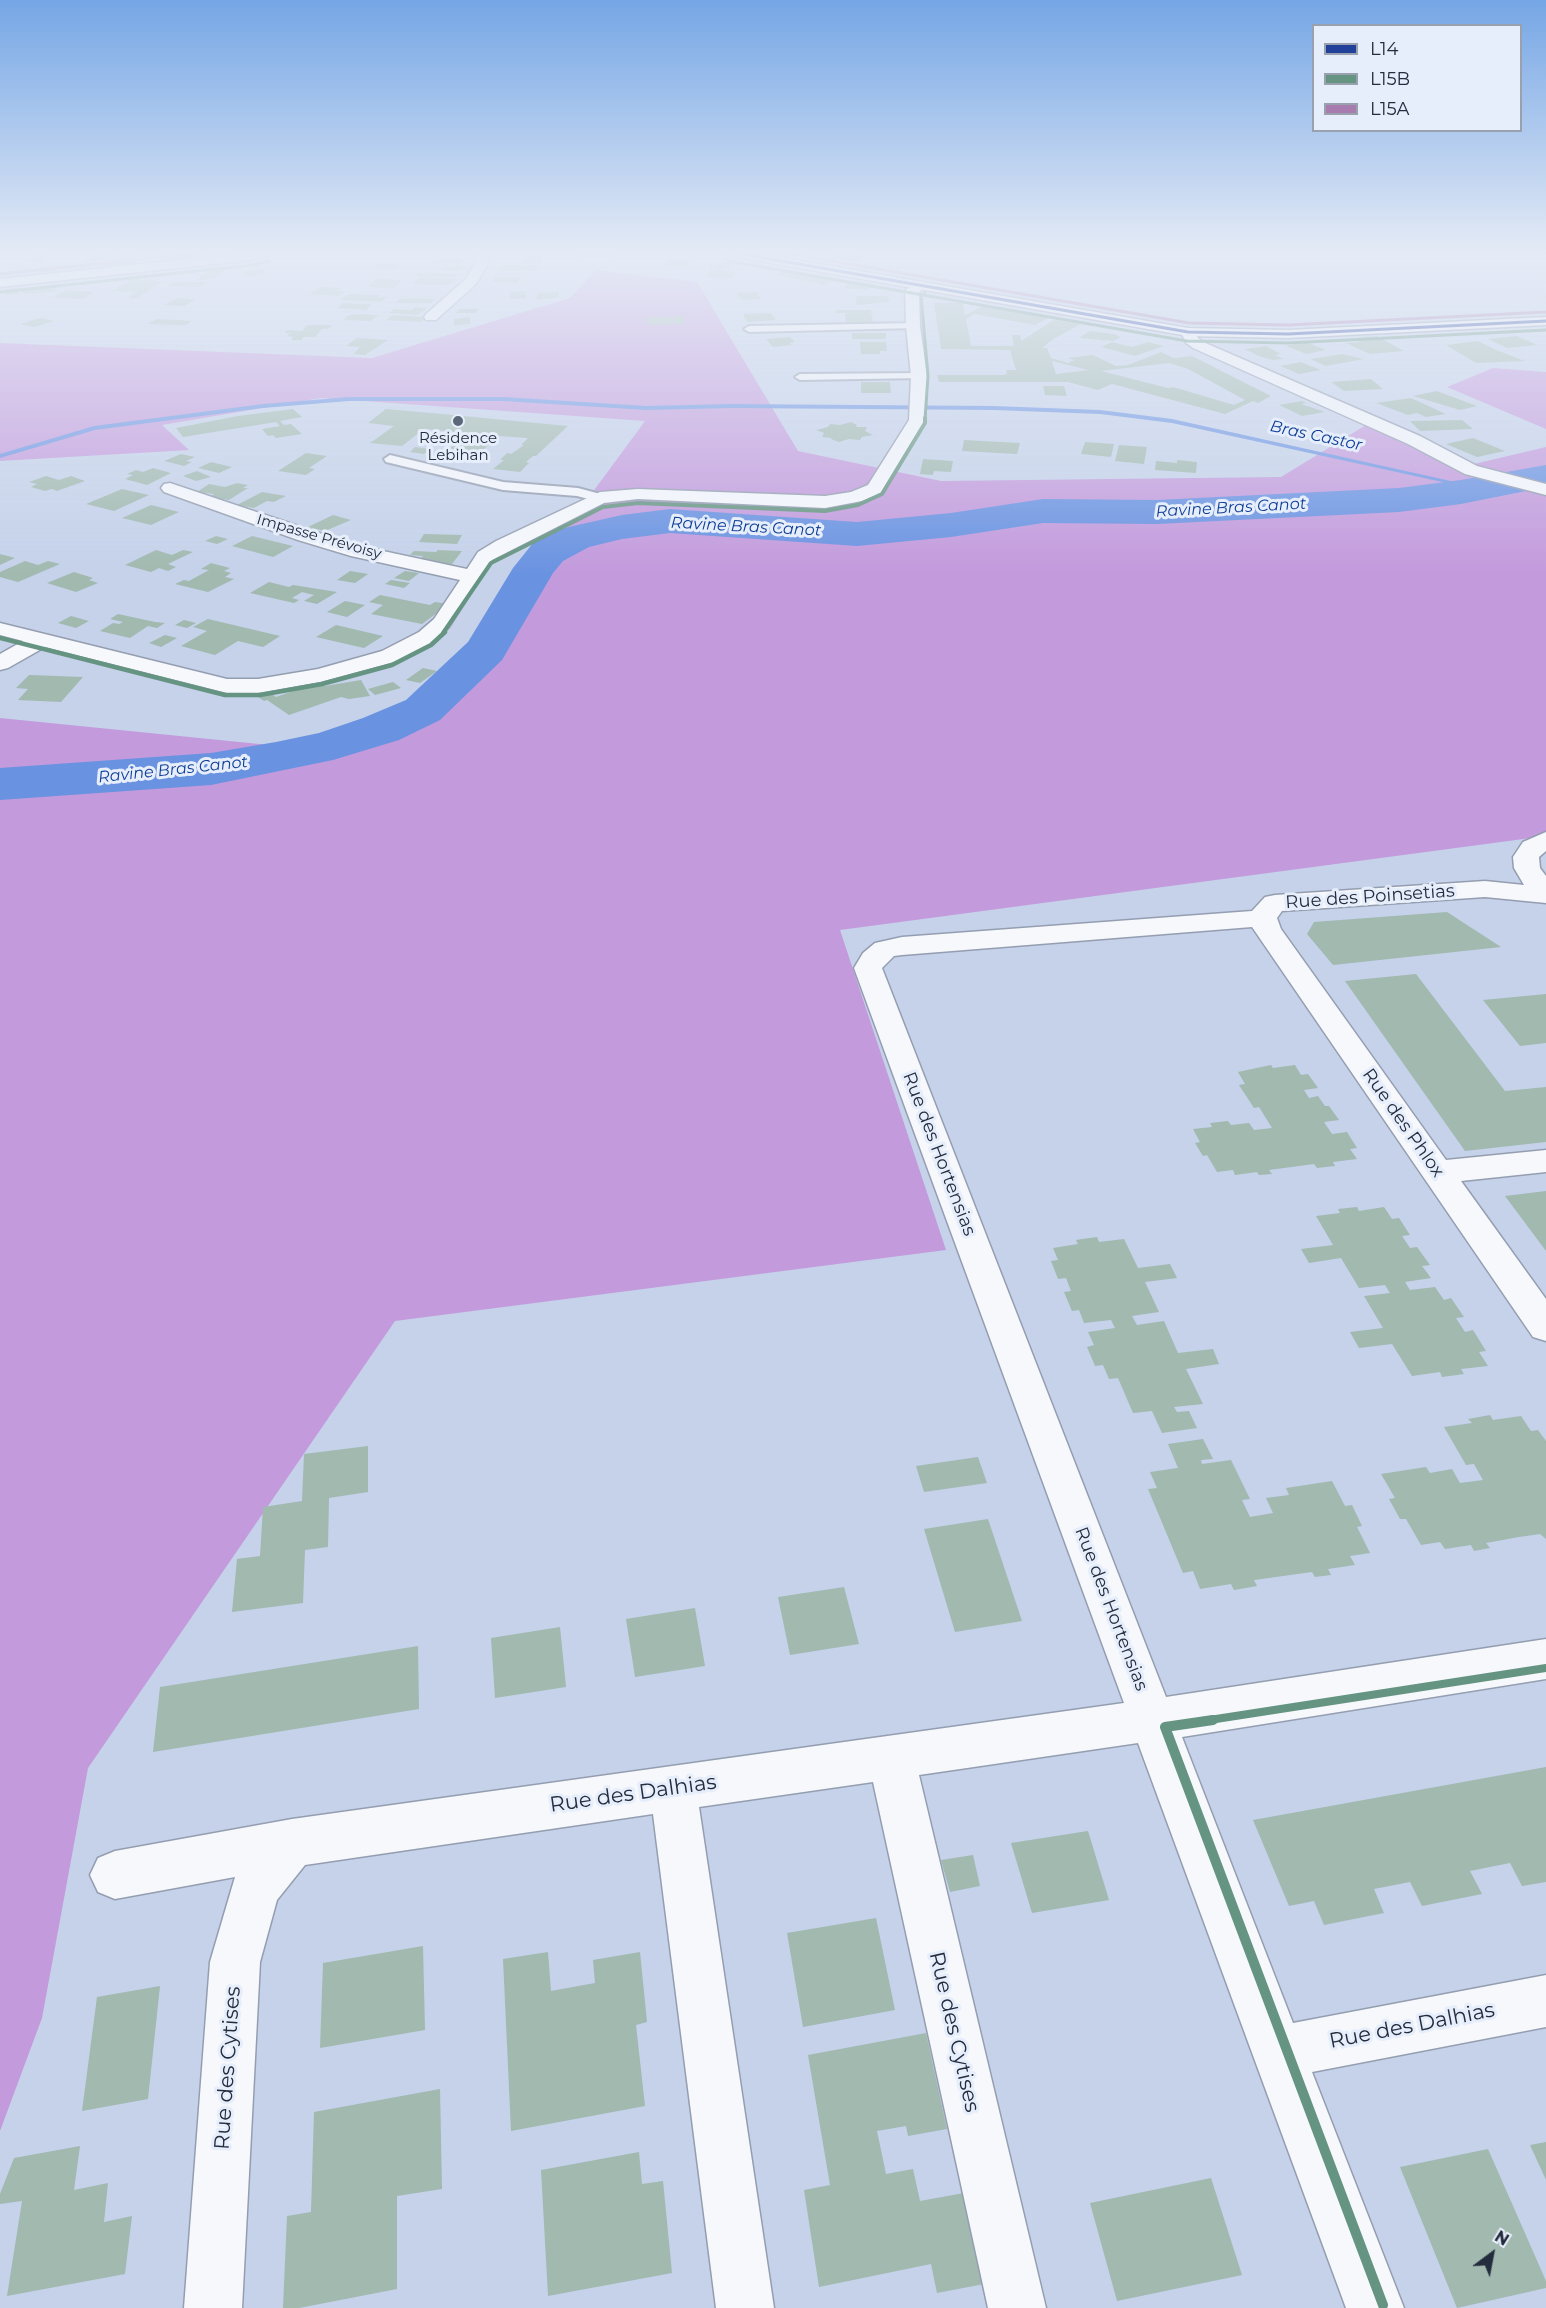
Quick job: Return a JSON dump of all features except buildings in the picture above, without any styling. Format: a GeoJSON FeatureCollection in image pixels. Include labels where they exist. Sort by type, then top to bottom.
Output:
{"type":"FeatureCollection","features":[{"type":"Feature","properties":{"kind":"street"},"geometry":{"type":"LineString","coordinates":[[0,629],[227,686],[258,686],[320,675],[390,656],[427,637],[441,623],[452,611],[485,556],[600,498],[638,494],[825,502],[855,497],[875,489],[917,420],[920,376],[918,360]]}},
{"type":"Feature","properties":{"kind":"street"},"geometry":{"type":"LineString","coordinates":[[1231,360],[1414,440],[1471,470],[1542,489]]}},
{"type":"Feature","properties":{"kind":"street","name":"Impasse Prévoisy"},"geometry":{"type":"LineString","coordinates":[[170,488],[351,550],[471,576]]}},
{"type":"Feature","properties":{"kind":"street"},"geometry":{"type":"LineString","coordinates":[[0,663],[41,640]]}},
{"type":"Feature","properties":{"kind":"street"},"geometry":{"type":"LineString","coordinates":[[1546,840],[1532,848],[1526,857],[1531,877],[1546,893]]}},
{"type":"Feature","properties":{"kind":"street","name":"Rue des Poinsetias"},"geometry":{"type":"LineString","coordinates":[[1485,889],[1527,868]]}},
{"type":"Feature","properties":{"kind":"street","name":"Rue des Poinsetias"},"geometry":{"type":"LineString","coordinates":[[1263,918],[1266,910],[1275,903],[1485,889],[1546,893]]}},
{"type":"Feature","properties":{"kind":"street","name":"Rue des Phlox"},"geometry":{"type":"LineString","coordinates":[[1263,918],[1267,929],[1546,1327]]}},
{"type":"Feature","properties":{"kind":"street","name":"Rue des Hortensias"},"geometry":{"type":"LineString","coordinates":[[1153,1719],[868,968],[873,959],[885,949],[893,947],[1263,918]]}},
{"type":"Feature","properties":{"kind":"street"},"geometry":{"type":"LineString","coordinates":[[1439,1172],[1546,1161]]}},
{"type":"Feature","properties":{"kind":"street","name":"Rue des Dalhias"},"geometry":{"type":"LineString","coordinates":[[115,1875],[292,1842],[1153,1719],[1546,1659]]}},
{"type":"Feature","properties":{"kind":"street"},"geometry":{"type":"LineString","coordinates":[[1153,1719],[1375,2308]]}},
{"type":"Feature","properties":{"kind":"street","name":"Rue des Cytises"},"geometry":{"type":"LineString","coordinates":[[891,1757],[1017,2308]]}},
{"type":"Feature","properties":{"kind":"street"},"geometry":{"type":"LineString","coordinates":[[673,1788],[745,2308]]}},
{"type":"Feature","properties":{"kind":"street","name":"Rue des Cytises"},"geometry":{"type":"LineString","coordinates":[[213,2308],[235,1962],[256,1887],[292,1842]]}},
{"type":"Feature","properties":{"kind":"street","name":"Rue des Dalhias"},"geometry":{"type":"LineString","coordinates":[[1279,2053],[1340,2038],[1546,2001]]}},
{"type":"Feature","properties":{"kind":"lane"},"geometry":{"type":"LineString","coordinates":[[800,377],[920,376]]}},
{"type":"Feature","properties":{"kind":"lane"},"geometry":{"type":"LineString","coordinates":[[390,459],[503,486],[578,492],[600,498]]}},
{"type":"Feature","properties":{"kind":"shaded area"},"geometry":{"type":"Polygon","coordinates":[[[0,360],[743,360],[798,451],[941,481],[1281,477],[1366,425],[1474,464],[1546,447],[1546,836],[840,930],[946,1250],[395,1321],[88,1768],[42,2018],[0,2131],[0,718],[279,746],[388,718],[497,622],[645,421],[321,398],[162,425],[189,450],[0,461],[0,360]]]}},
{"type":"Feature","properties":{"kind":"shaded area"},"geometry":{"type":"Polygon","coordinates":[[[1493,368],[1546,372],[1546,429],[1447,387],[1493,368]]]}},
{"type":"Feature","properties":{"kind":"waterway","name":"Bras Castor"},"geometry":{"type":"LineString","coordinates":[[0,456],[94,428],[263,406],[349,399],[503,399],[646,408],[732,406],[994,408],[1100,412],[1172,421],[1479,488]]}},
{"type":"Feature","properties":{"kind":"waterway","name":"Ravine Bras Canot"},"geometry":{"type":"LineString","coordinates":[[0,784],[211,769],[333,745],[381,729],[423,710],[486,650],[534,568],[548,552],[575,538],[622,527],[670,521],[857,534],[951,525],[1043,511],[1157,512],[1399,500],[1461,492],[1546,476]]}},
{"type":"Feature","properties":{"kind":"transit line","name":"L15B"},"geometry":{"type":"LineString","coordinates":[[0,638],[225,695],[260,695],[322,684],[392,665],[431,645],[449,628],[491,563],[603,507],[638,503],[825,511],[858,505],[882,494],[925,423],[928,376],[927,360]]}},
{"type":"Feature","properties":{"kind":"transit line","name":"L15B"},"geometry":{"type":"LineString","coordinates":[[1383,2305],[1165,1727],[1546,1668]]}},
{"type":"Feature","properties":{"kind":"place","name":"Résidence Lebihan"},"geometry":{"type":"Point","coordinates":[458,421]}}]}
